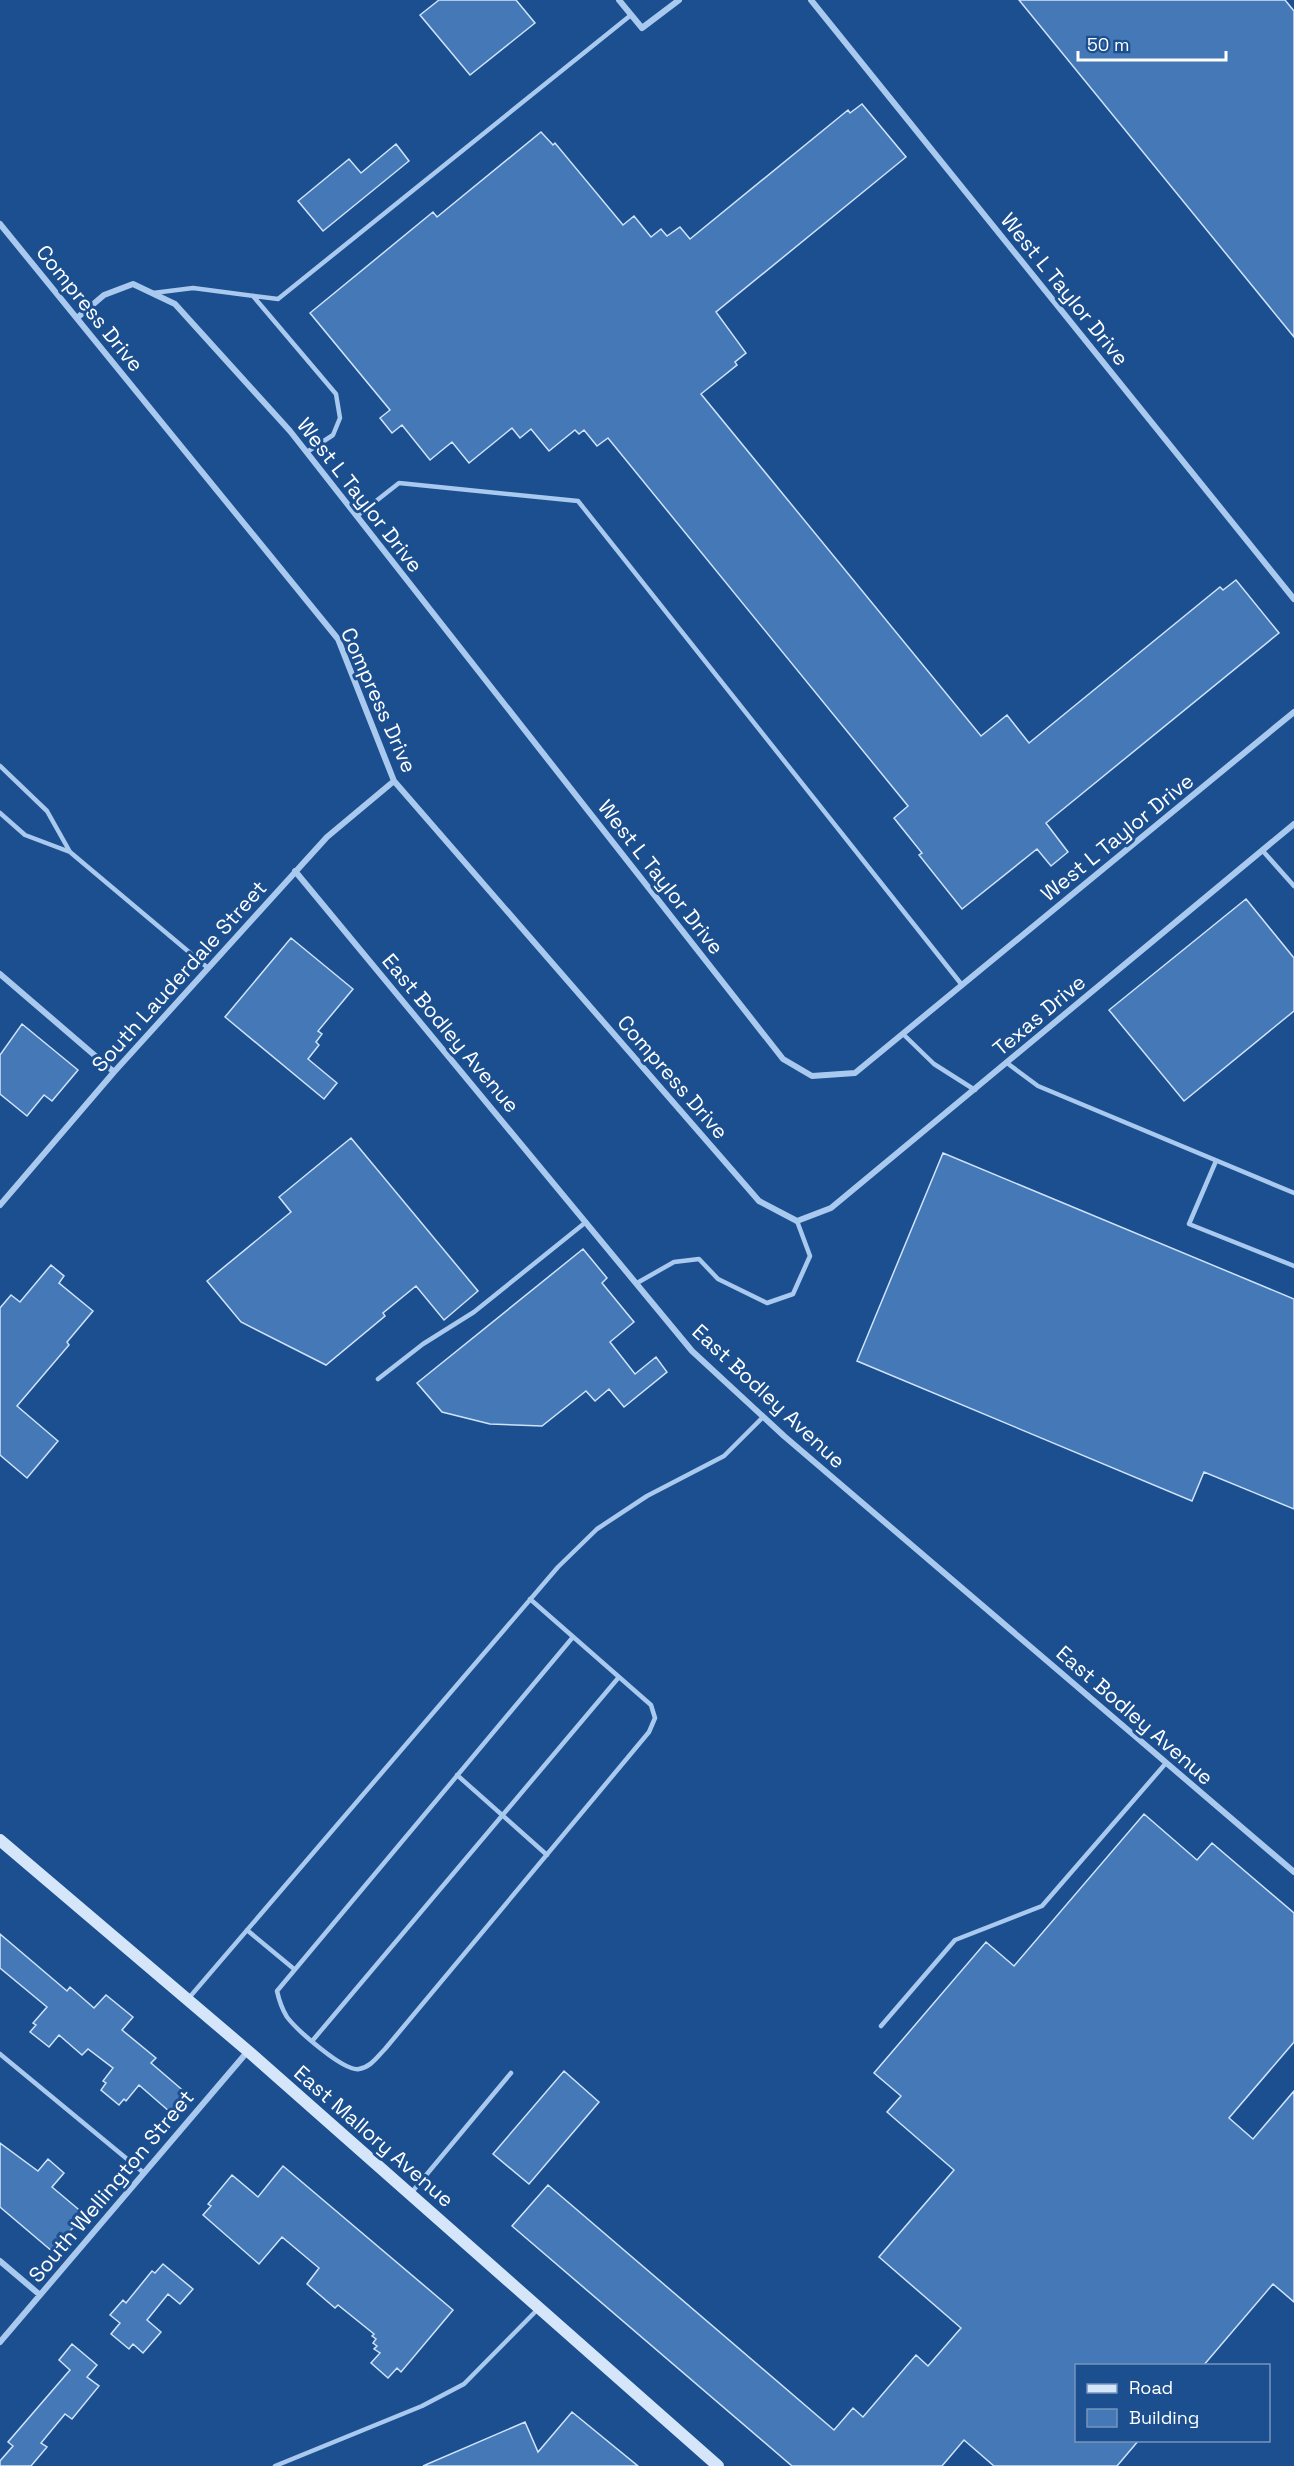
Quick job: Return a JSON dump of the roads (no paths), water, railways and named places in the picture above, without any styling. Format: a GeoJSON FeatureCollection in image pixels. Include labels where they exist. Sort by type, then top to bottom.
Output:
{"type":"FeatureCollection","features":[{"type":"Feature","properties":{"kind":"main road","name":"East Mallory Avenue"},"geometry":{"type":"LineString","coordinates":[[0,1840],[248,2051],[718,2466]]}},
{"type":"Feature","properties":{"kind":"street"},"geometry":{"type":"LineString","coordinates":[[619,0],[642,28],[679,0]]}},
{"type":"Feature","properties":{"kind":"street","name":"West L Taylor Drive"},"geometry":{"type":"LineString","coordinates":[[811,0],[1294,599]]}},
{"type":"Feature","properties":{"kind":"street","name":"Compress Drive"},"geometry":{"type":"LineString","coordinates":[[0,224],[338,639],[394,781],[759,1201],[797,1221]]}},
{"type":"Feature","properties":{"kind":"street","name":"West L Taylor Drive"},"geometry":{"type":"LineString","coordinates":[[77,318],[104,295],[133,284],[175,304],[307,453],[783,1059],[812,1076],[855,1073],[1294,712]]}},
{"type":"Feature","properties":{"kind":"street","name":"South Lauderdale Street"},"geometry":{"type":"LineString","coordinates":[[0,1204],[114,1072],[327,837],[394,781]]}},
{"type":"Feature","properties":{"kind":"street","name":"Texas Drive"},"geometry":{"type":"LineString","coordinates":[[797,1221],[831,1208],[1294,824]]}},
{"type":"Feature","properties":{"kind":"street","name":"East Bodley Avenue"},"geometry":{"type":"LineString","coordinates":[[296,871],[692,1351],[763,1417],[1294,1872]]}},
{"type":"Feature","properties":{"kind":"street"},"geometry":{"type":"LineString","coordinates":[[0,974],[114,1072]]}},
{"type":"Feature","properties":{"kind":"street","name":"South Wellington Street"},"geometry":{"type":"LineString","coordinates":[[0,2342],[248,2051]]}},
{"type":"Feature","properties":{"kind":"street"},"geometry":{"type":"LineString","coordinates":[[0,2261],[40,2295]]}},
{"type":"Feature","properties":{"kind":"lane"},"geometry":{"type":"LineString","coordinates":[[152,294],[193,288],[278,299],[631,15]]}},
{"type":"Feature","properties":{"kind":"lane"},"geometry":{"type":"LineString","coordinates":[[253,296],[336,394],[340,418],[333,435],[307,453]]}},
{"type":"Feature","properties":{"kind":"lane"},"geometry":{"type":"LineString","coordinates":[[357,516],[399,483],[578,501],[962,985]]}},
{"type":"Feature","properties":{"kind":"lane"},"geometry":{"type":"LineString","coordinates":[[0,766],[47,811],[69,852]]}},
{"type":"Feature","properties":{"kind":"lane"},"geometry":{"type":"LineString","coordinates":[[0,813],[25,835],[69,852],[208,968]]}},
{"type":"Feature","properties":{"kind":"lane"},"geometry":{"type":"LineString","coordinates":[[1262,850],[1294,886]]}},
{"type":"Feature","properties":{"kind":"lane"},"geometry":{"type":"LineString","coordinates":[[903,1034],[934,1064],[975,1090]]}},
{"type":"Feature","properties":{"kind":"lane"},"geometry":{"type":"LineString","coordinates":[[1007,1063],[1038,1086],[1294,1193]]}},
{"type":"Feature","properties":{"kind":"lane"},"geometry":{"type":"LineString","coordinates":[[1216,1161],[1189,1224],[1294,1266]]}},
{"type":"Feature","properties":{"kind":"lane"},"geometry":{"type":"LineString","coordinates":[[637,1283],[674,1262],[699,1259],[718,1280],[767,1303],[793,1294],[810,1256],[797,1221]]}},
{"type":"Feature","properties":{"kind":"lane"},"geometry":{"type":"LineString","coordinates":[[378,1379],[423,1344],[474,1312],[586,1222]]}},
{"type":"Feature","properties":{"kind":"lane"},"geometry":{"type":"LineString","coordinates":[[187,2000],[530,1599],[597,1529],[647,1496],[724,1455],[763,1417]]}},
{"type":"Feature","properties":{"kind":"lane"},"geometry":{"type":"LineString","coordinates":[[530,1599],[651,1705],[655,1718],[649,1732],[548,1855],[368,2067],[356,2070],[341,2065],[288,2018],[279,2002],[277,1991],[573,1637]]}},
{"type":"Feature","properties":{"kind":"lane"},"geometry":{"type":"LineString","coordinates":[[313,2040],[619,1677]]}},
{"type":"Feature","properties":{"kind":"lane"},"geometry":{"type":"LineString","coordinates":[[881,2026],[956,1940],[1042,1906],[1166,1763]]}},
{"type":"Feature","properties":{"kind":"lane"},"geometry":{"type":"LineString","coordinates":[[457,1775],[548,1855]]}},
{"type":"Feature","properties":{"kind":"lane"},"geometry":{"type":"LineString","coordinates":[[246,1930],[294,1969]]}},
{"type":"Feature","properties":{"kind":"lane"},"geometry":{"type":"LineString","coordinates":[[0,2054],[144,2173]]}},
{"type":"Feature","properties":{"kind":"lane"},"geometry":{"type":"LineString","coordinates":[[410,2194],[511,2073]]}},
{"type":"Feature","properties":{"kind":"lane"},"geometry":{"type":"LineString","coordinates":[[275,2466],[422,2406],[464,2384],[539,2308]]}}]}
